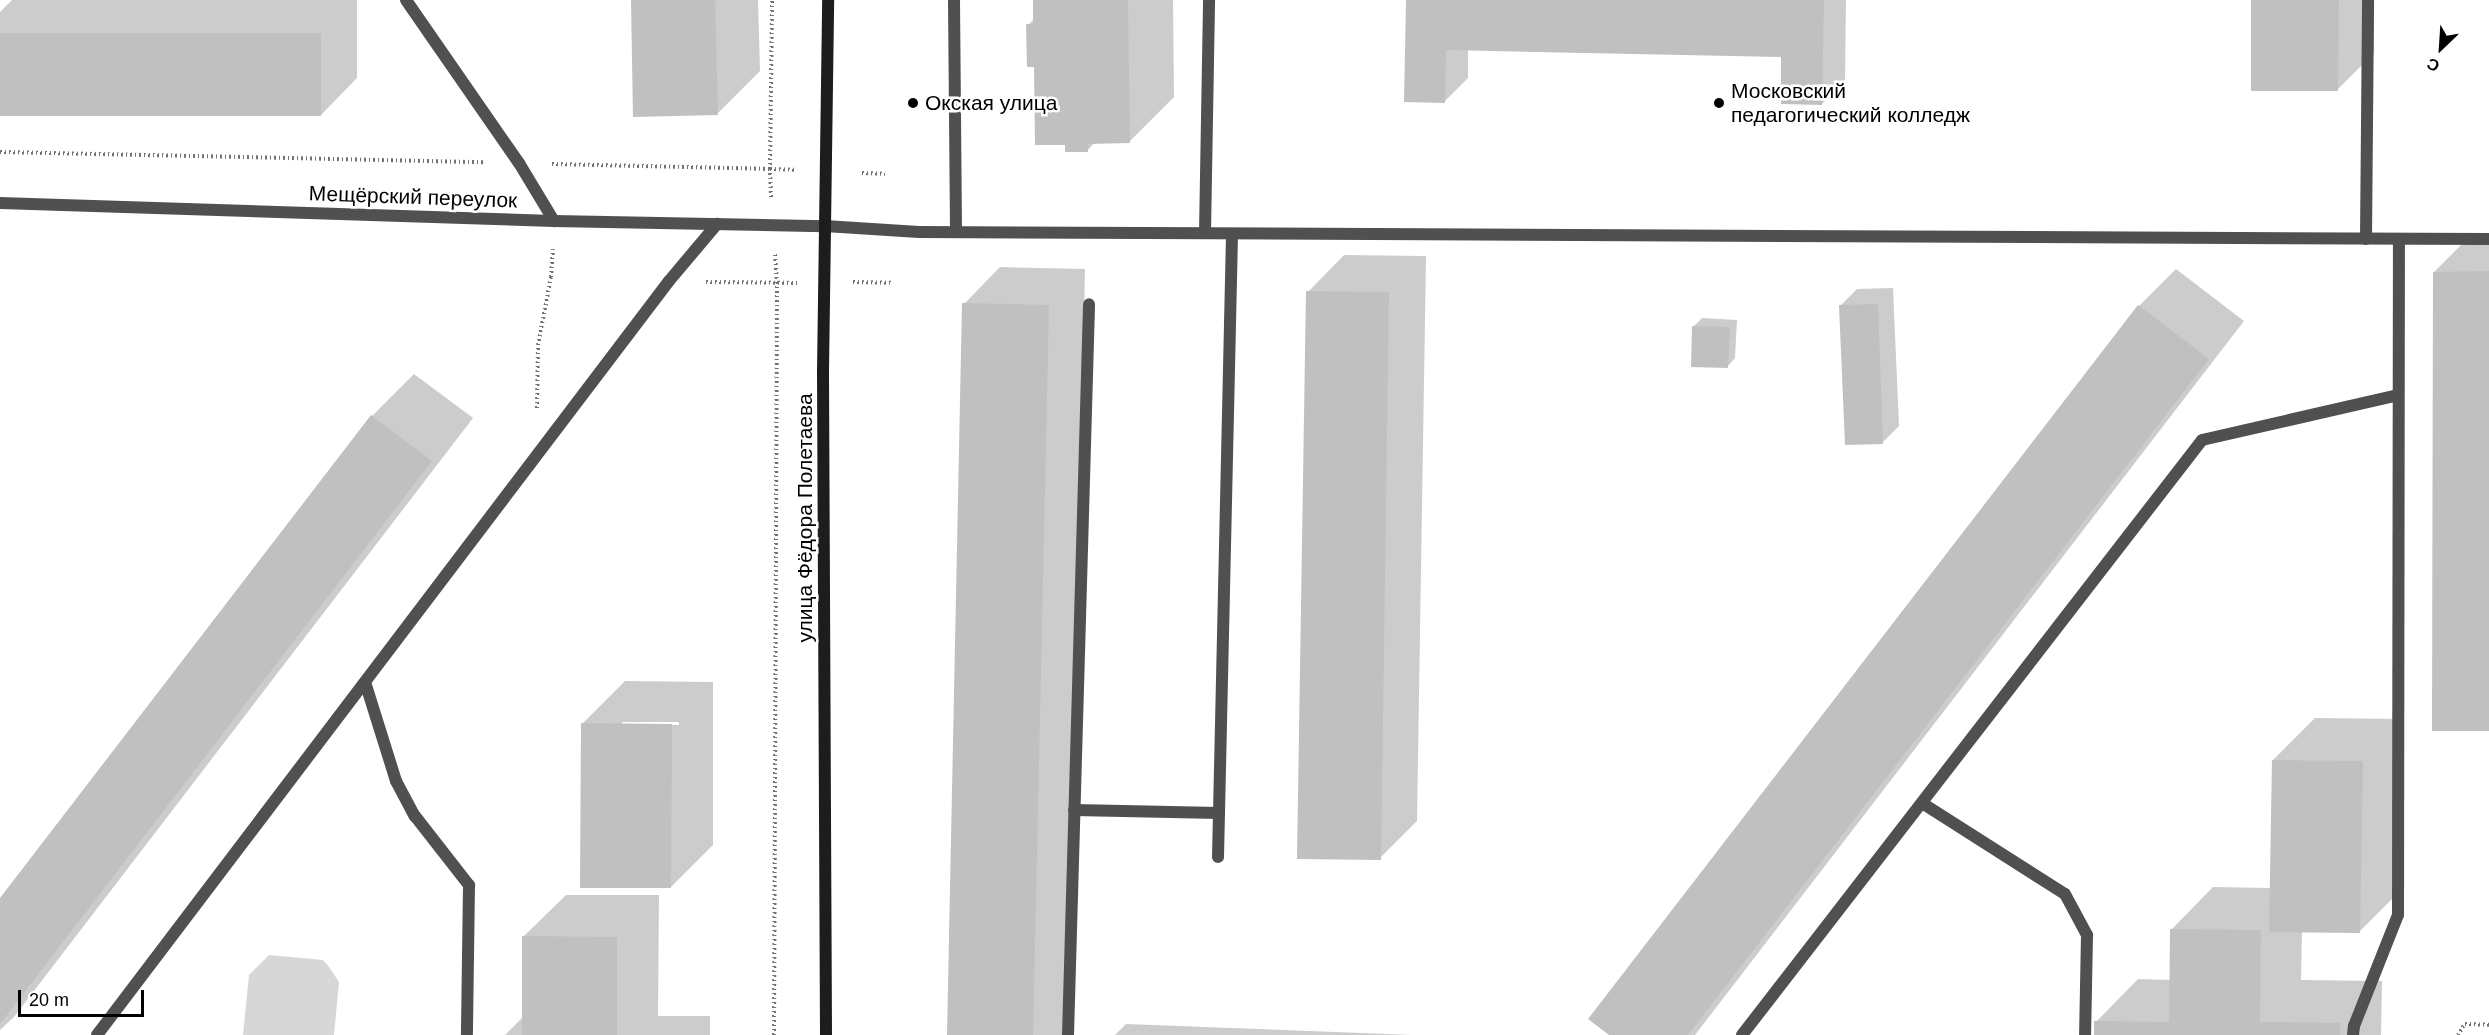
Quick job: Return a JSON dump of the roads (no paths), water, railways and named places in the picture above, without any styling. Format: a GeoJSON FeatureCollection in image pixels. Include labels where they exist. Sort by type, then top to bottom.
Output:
{"type":"FeatureCollection","features":[{"type":"Feature","properties":{"kind":"main road","name":"улица Фёдора Полетаева"},"geometry":{"type":"LineString","coordinates":[[826,1035],[825,226],[828,0]]}},
{"type":"Feature","properties":{"kind":"street"},"geometry":{"type":"LineString","coordinates":[[406,0],[519,163],[554,221]]}},
{"type":"Feature","properties":{"kind":"street"},"geometry":{"type":"LineString","coordinates":[[954,0],[956,232]]}},
{"type":"Feature","properties":{"kind":"street"},"geometry":{"type":"LineString","coordinates":[[1205,233],[1209,0]]}},
{"type":"Feature","properties":{"kind":"street"},"geometry":{"type":"LineString","coordinates":[[2366,239],[2368,0]]}},
{"type":"Feature","properties":{"kind":"street","name":"Мещёрский переулок"},"geometry":{"type":"LineString","coordinates":[[0,203],[554,221],[773,224],[886,231],[2489,239]]}},
{"type":"Feature","properties":{"kind":"street"},"geometry":{"type":"LineString","coordinates":[[97,1035],[669,281],[717,224]]}},
{"type":"Feature","properties":{"kind":"street"},"geometry":{"type":"LineString","coordinates":[[1218,857],[1232,234]]}},
{"type":"Feature","properties":{"kind":"street"},"geometry":{"type":"LineString","coordinates":[[2354,1035],[2354,1026],[2398,915],[2399,239]]}},
{"type":"Feature","properties":{"kind":"street"},"geometry":{"type":"LineString","coordinates":[[1068,1035],[1089,304]]}},
{"type":"Feature","properties":{"kind":"street"},"geometry":{"type":"LineString","coordinates":[[1742,1035],[2202,440],[2398,395]]}},
{"type":"Feature","properties":{"kind":"street"},"geometry":{"type":"LineString","coordinates":[[365,682],[396,781],[415,816],[469,885],[467,1035]]}},
{"type":"Feature","properties":{"kind":"street"},"geometry":{"type":"LineString","coordinates":[[1922,803],[2065,894],[2087,935],[2085,1035]]}},
{"type":"Feature","properties":{"kind":"street"},"geometry":{"type":"LineString","coordinates":[[1074,810],[1219,813]]}},
{"type":"Feature","properties":{"kind":"place","name":"Окская улица"},"geometry":{"type":"Point","coordinates":[913,103]}},
{"type":"Feature","properties":{"kind":"place","name":"Московский педагогический колледж"},"geometry":{"type":"Point","coordinates":[1719,103]}}]}
